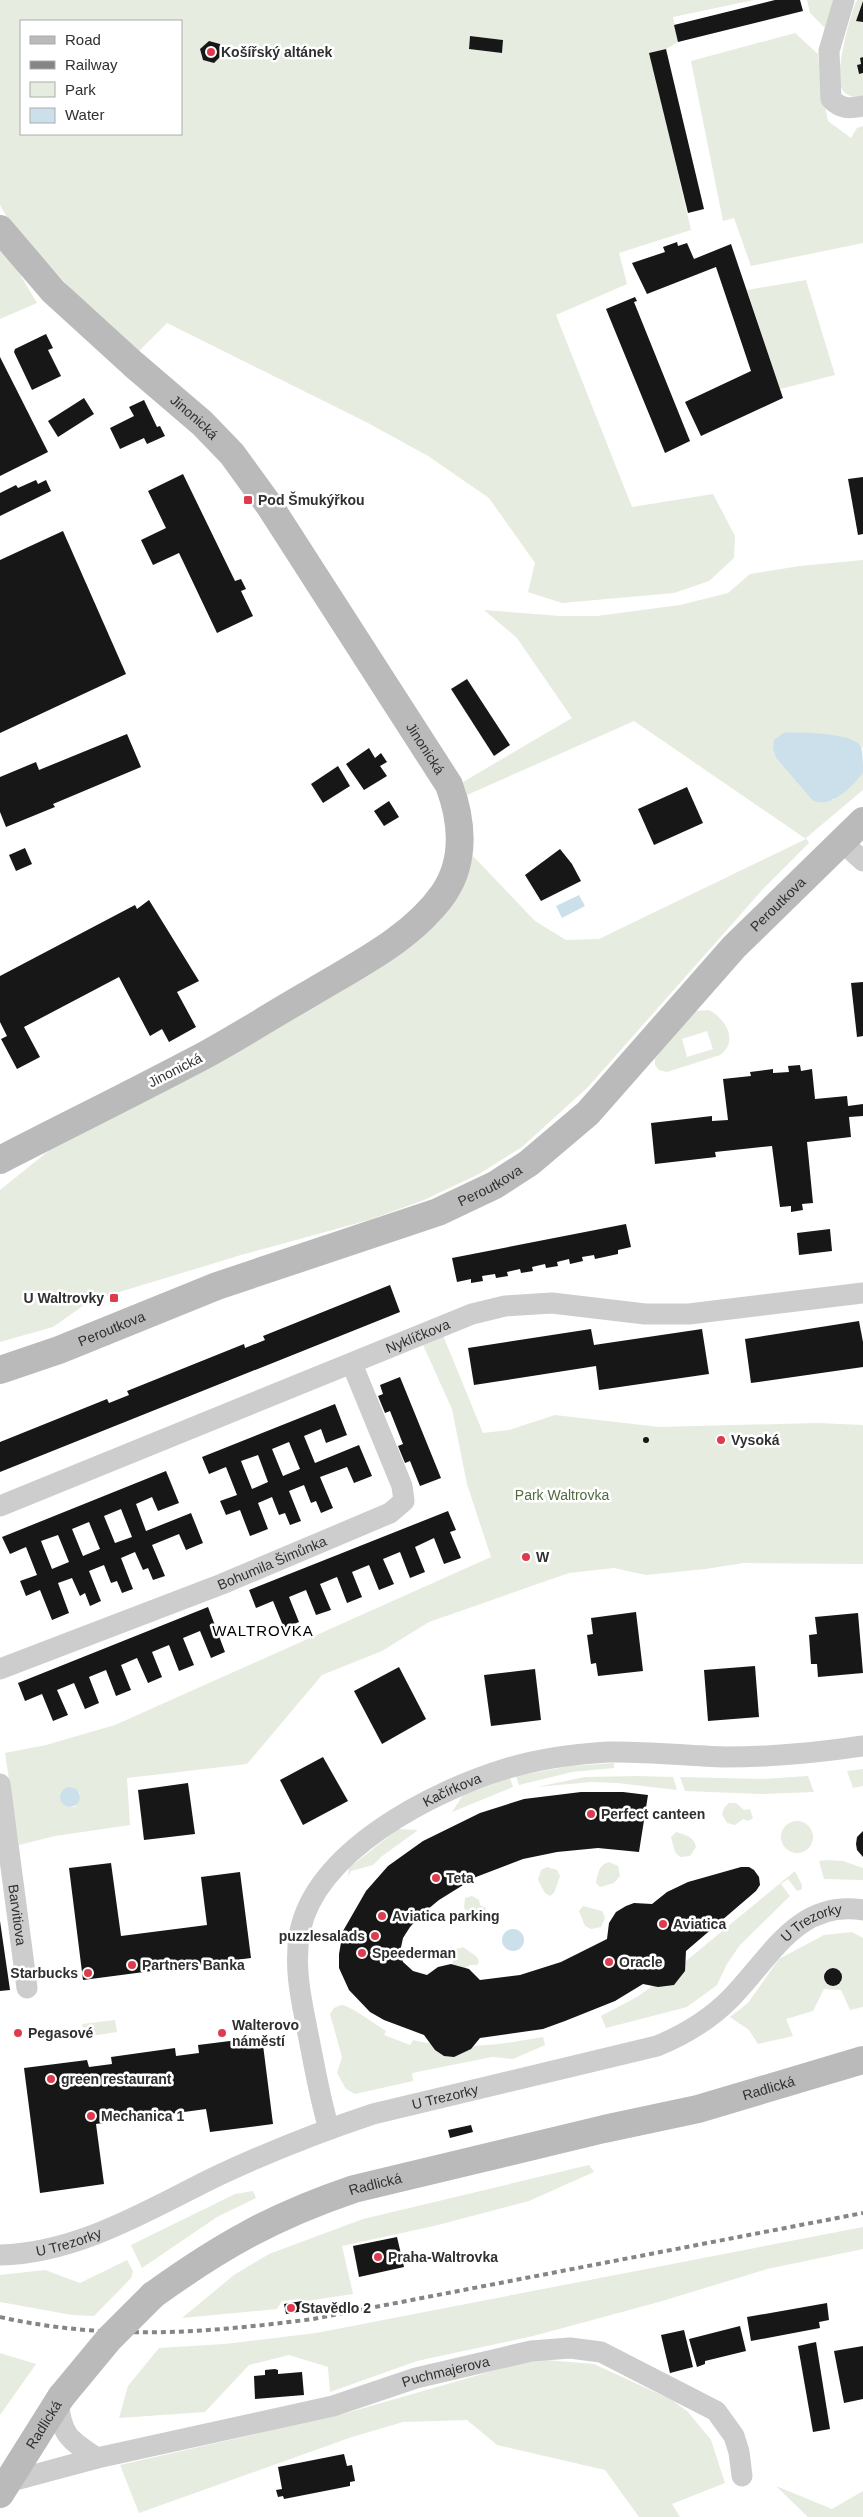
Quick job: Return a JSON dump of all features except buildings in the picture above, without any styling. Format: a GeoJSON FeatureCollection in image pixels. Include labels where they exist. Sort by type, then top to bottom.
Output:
{"type":"FeatureCollection","features":[{"type":"Feature","properties":{"kind":"street"},"geometry":{"type":"LineString","coordinates":[[844,0],[829,52],[831,99],[839,107],[850,109],[863,106]]}},
{"type":"Feature","properties":{"kind":"street","name":"Jinonická"},"geometry":{"type":"LineString","coordinates":[[0,229],[54,291],[133,364],[202,423],[232,454],[269,505],[449,785],[456,804],[460,834],[459,853],[448,886],[428,913],[408,931],[350,969],[206,1054],[0,1160]]}},
{"type":"Feature","properties":{"kind":"street","name":"Peroutkova"},"geometry":{"type":"LineString","coordinates":[[0,1370],[59,1350],[217,1286],[408,1224],[463,1202],[495,1185],[551,1147],[588,1113],[734,947],[863,821]]}},
{"type":"Feature","properties":{"kind":"street"},"geometry":{"type":"LineString","coordinates":[[841,841],[863,861]]}},
{"type":"Feature","properties":{"kind":"street","name":"Nyklíčkova"},"geometry":{"type":"LineString","coordinates":[[0,1506],[472,1314],[505,1306],[552,1302],[645,1314],[689,1314],[863,1293]]}},
{"type":"Feature","properties":{"kind":"street","name":"Bohumila Šimůnka"},"geometry":{"type":"LineString","coordinates":[[0,1669],[222,1584],[390,1513],[404,1501],[402,1486],[352,1364]]}},
{"type":"Feature","properties":{"kind":"street","name":"Kačírkova"},"geometry":{"type":"LineString","coordinates":[[329,2129],[320,2098],[299,1992],[298,1945],[308,1904],[319,1887],[369,1837],[421,1805],[451,1790],[506,1769],[554,1758],[610,1752],[771,1757],[863,1746]]}},
{"type":"Feature","properties":{"kind":"street","name":"Barvitiova"},"geometry":{"type":"LineString","coordinates":[[0,1784],[27,1988]]}},
{"type":"Feature","properties":{"kind":"street","name":"U Trezorky"},"geometry":{"type":"LineString","coordinates":[[0,2255],[46,2250],[85,2239],[165,2203],[248,2162],[329,2129],[373,2114],[657,2046],[680,2036],[700,2024],[730,2000],[789,1933],[805,1920],[828,1910],[863,1910]]}},
{"type":"Feature","properties":{"kind":"street","name":"Radlická"},"geometry":{"type":"LineString","coordinates":[[2,2487],[59,2399],[108,2339],[153,2295],[230,2242],[260,2226],[322,2200],[402,2178],[698,2109],[863,2060]]}},
{"type":"Feature","properties":{"kind":"street","name":"Puchmajerova"},"geometry":{"type":"LineString","coordinates":[[2,2487],[97,2458],[333,2406],[416,2378],[530,2351],[570,2348],[601,2352],[716,2411],[734,2436],[742,2476]]}},
{"type":"Feature","properties":{"kind":"street"},"geometry":{"type":"LineString","coordinates":[[59,2399],[60,2421],[64,2432],[71,2442],[97,2458]]}},
{"type":"Feature","properties":{"kind":"green space"},"geometry":{"type":"Polygon","coordinates":[[[0,0],[754,0],[673,17],[678,42],[666,49],[650,53],[691,230],[619,253],[627,284],[556,315],[632,507],[713,494],[735,536],[734,558],[709,581],[674,593],[562,603],[528,592],[535,563],[489,498],[428,456],[368,423],[167,323],[137,353],[96,317],[8,219],[0,205],[0,0]],[[470,36],[469,49],[502,53],[503,40],[470,36]],[[209,41],[200,49],[203,60],[214,63],[222,54],[220,44],[209,41]]]}},
{"type":"Feature","properties":{"kind":"green space"},"geometry":{"type":"Polygon","coordinates":[[[807,0],[837,0],[825,28],[810,13],[807,0]]]}},
{"type":"Feature","properties":{"kind":"green space"},"geometry":{"type":"Polygon","coordinates":[[[857,0],[863,0],[856,20],[863,22],[863,57],[860,58],[861,64],[857,65],[858,74],[862,73],[863,76],[863,96],[857,97],[844,92],[840,82],[840,72],[847,31],[857,0]]]}},
{"type":"Feature","properties":{"kind":"green space"},"geometry":{"type":"Polygon","coordinates":[[[795,33],[818,54],[820,80],[828,121],[851,138],[857,128],[863,126],[863,243],[751,266],[734,218],[723,221],[691,61],[795,33]]]}},
{"type":"Feature","properties":{"kind":"green space"},"geometry":{"type":"Polygon","coordinates":[[[0,241],[37,303],[0,319],[0,241]]]}},
{"type":"Feature","properties":{"kind":"green space"},"geometry":{"type":"Polygon","coordinates":[[[806,280],[835,375],[780,389],[747,290],[806,280]]]}},
{"type":"Feature","properties":{"kind":"green space"},"geometry":{"type":"Polygon","coordinates":[[[863,560],[863,749],[861,745],[839,736],[785,732],[773,749],[776,758],[812,800],[833,800],[863,773],[863,790],[806,838],[809,843],[763,889],[588,1087],[522,1147],[479,1174],[424,1200],[369,1220],[241,1255],[90,1301],[53,1327],[0,1342],[0,1190],[51,1149],[342,988],[438,923],[460,894],[473,856],[535,921],[566,940],[599,939],[806,839],[634,721],[467,795],[463,782],[572,718],[517,638],[484,610],[560,616],[597,616],[680,605],[728,593],[750,574],[800,566],[863,560]]]}},
{"type":"Feature","properties":{"kind":"green space"},"geometry":{"type":"Polygon","coordinates":[[[709,1010],[721,1019],[728,1031],[729,1037],[726,1049],[720,1055],[667,1072],[659,1070],[655,1065],[655,1058],[695,1011],[709,1010]],[[707,1031],[682,1039],[687,1057],[713,1049],[707,1031]]]}},
{"type":"Feature","properties":{"kind":"green space","name":"Park Waltrovka"},"geometry":{"type":"Polygon","coordinates":[[[440,1328],[483,1433],[509,1430],[555,1415],[659,1427],[817,1423],[863,1425],[863,1564],[744,1563],[646,1575],[614,1568],[569,1573],[429,1622],[382,1651],[322,1675],[247,1764],[127,1778],[130,1825],[55,1836],[19,1845],[5,1753],[46,1745],[115,1725],[491,1557],[467,1484],[452,1409],[419,1336],[440,1328]],[[72,1787],[68,1807],[75,1807],[80,1793],[72,1787]]]}},
{"type":"Feature","properties":{"kind":"green space"},"geometry":{"type":"Polygon","coordinates":[[[614,1763],[614,1768],[572,1772],[519,1785],[516,1776],[571,1766],[614,1763]]]}},
{"type":"Feature","properties":{"kind":"green space"},"geometry":{"type":"Polygon","coordinates":[[[863,1769],[863,1786],[853,1788],[847,1771],[863,1769]]]}},
{"type":"Feature","properties":{"kind":"green space"},"geometry":{"type":"Polygon","coordinates":[[[808,1776],[814,1792],[762,1794],[685,1791],[680,1777],[763,1779],[808,1776]]]}},
{"type":"Feature","properties":{"kind":"green space"},"geometry":{"type":"Polygon","coordinates":[[[585,1777],[673,1777],[677,1790],[591,1782],[537,1787],[585,1777]]]}},
{"type":"Feature","properties":{"kind":"green space"},"geometry":{"type":"Polygon","coordinates":[[[510,1778],[513,1787],[452,1812],[463,1795],[510,1778]]]}},
{"type":"Feature","properties":{"kind":"green space"},"geometry":{"type":"Polygon","coordinates":[[[729,1803],[736,1803],[744,1810],[750,1809],[753,1818],[748,1821],[743,1819],[735,1825],[727,1823],[722,1814],[724,1808],[729,1803]]]}},
{"type":"Feature","properties":{"kind":"green space"},"geometry":{"type":"Polygon","coordinates":[[[797,1821],[803,1822],[808,1826],[812,1831],[812,1843],[808,1848],[803,1852],[797,1853],[791,1852],[786,1848],[782,1843],[781,1837],[782,1831],[786,1826],[791,1822],[797,1821]]]}},
{"type":"Feature","properties":{"kind":"green space"},"geometry":{"type":"Polygon","coordinates":[[[398,1829],[418,1830],[373,1865],[351,1871],[348,1877],[349,1868],[398,1829]]]}},
{"type":"Feature","properties":{"kind":"green space"},"geometry":{"type":"Polygon","coordinates":[[[676,1832],[689,1836],[695,1843],[696,1847],[690,1856],[680,1857],[675,1852],[671,1837],[676,1832]]]}},
{"type":"Feature","properties":{"kind":"green space"},"geometry":{"type":"Polygon","coordinates":[[[819,1861],[843,1861],[863,1868],[863,1880],[824,1879],[819,1861]]]}},
{"type":"Feature","properties":{"kind":"green space"},"geometry":{"type":"Polygon","coordinates":[[[609,1862],[618,1866],[620,1876],[614,1883],[600,1887],[596,1883],[599,1871],[605,1863],[609,1862]]]}},
{"type":"Feature","properties":{"kind":"green space"},"geometry":{"type":"Polygon","coordinates":[[[547,1867],[557,1870],[560,1876],[554,1893],[550,1896],[545,1893],[538,1880],[541,1870],[547,1867]]]}},
{"type":"Feature","properties":{"kind":"green space"},"geometry":{"type":"Polygon","coordinates":[[[795,1871],[802,1889],[797,1891],[788,1879],[781,1884],[790,1896],[740,1945],[727,1964],[717,1985],[687,2007],[606,2028],[601,2016],[637,1997],[674,1971],[795,1871]]]}},
{"type":"Feature","properties":{"kind":"green space"},"geometry":{"type":"Polygon","coordinates":[[[472,1896],[479,1900],[480,1905],[486,1908],[484,1916],[479,1916],[475,1912],[468,1912],[464,1908],[465,1898],[472,1896]]]}},
{"type":"Feature","properties":{"kind":"green space"},"geometry":{"type":"Polygon","coordinates":[[[583,1906],[602,1911],[605,1918],[601,1927],[591,1929],[585,1926],[579,1911],[583,1906]]]}},
{"type":"Feature","properties":{"kind":"green space"},"geometry":{"type":"Polygon","coordinates":[[[852,1932],[863,1938],[863,2007],[850,2010],[841,1990],[824,1989],[813,2011],[786,2019],[793,2036],[758,2044],[749,2030],[730,2017],[748,2003],[779,1959],[824,1935],[852,1932]],[[834,1968],[829,1969],[825,1972],[824,1979],[829,1985],[838,1984],[841,1980],[841,1974],[834,1968]]]}},
{"type":"Feature","properties":{"kind":"green space"},"geometry":{"type":"Polygon","coordinates":[[[463,1947],[477,1957],[479,1962],[477,1965],[470,1965],[465,1968],[453,1964],[452,1954],[456,1949],[463,1947]]]}},
{"type":"Feature","properties":{"kind":"green space"},"geometry":{"type":"Polygon","coordinates":[[[341,2005],[357,2012],[386,2031],[384,2035],[410,2045],[413,2040],[445,2045],[478,2046],[543,2037],[545,2045],[513,2059],[492,2057],[412,2073],[413,2081],[355,2094],[346,2089],[337,2073],[342,2057],[330,2014],[334,2008],[341,2005]]]}},
{"type":"Feature","properties":{"kind":"green space"},"geometry":{"type":"Polygon","coordinates":[[[115,2020],[117,2032],[84,2037],[82,2024],[115,2020]]]}},
{"type":"Feature","properties":{"kind":"green space"},"geometry":{"type":"Polygon","coordinates":[[[589,2165],[594,2172],[529,2201],[434,2226],[342,2246],[353,2294],[307,2301],[298,2299],[282,2301],[277,2309],[182,2318],[234,2275],[269,2254],[363,2219],[589,2165]]]}},
{"type":"Feature","properties":{"kind":"green space"},"geometry":{"type":"Polygon","coordinates":[[[253,2191],[256,2198],[217,2217],[142,2268],[131,2245],[235,2194],[253,2191]]]}},
{"type":"Feature","properties":{"kind":"green space"},"geometry":{"type":"Polygon","coordinates":[[[863,2227],[863,2249],[767,2269],[659,2302],[533,2336],[417,2361],[330,2392],[328,2367],[289,2355],[249,2365],[205,2412],[119,2418],[128,2386],[159,2348],[225,2344],[316,2333],[863,2227]]]}},
{"type":"Feature","properties":{"kind":"green space"},"geometry":{"type":"Polygon","coordinates":[[[127,2260],[133,2271],[131,2278],[94,2316],[72,2315],[0,2302],[0,2275],[45,2270],[80,2283],[127,2260]]]}},
{"type":"Feature","properties":{"kind":"green space"},"geometry":{"type":"Polygon","coordinates":[[[0,2353],[36,2364],[0,2415],[0,2353]]]}},
{"type":"Feature","properties":{"kind":"green space"},"geometry":{"type":"Polygon","coordinates":[[[534,2359],[594,2364],[672,2400],[688,2412],[711,2440],[725,2483],[672,2504],[680,2517],[639,2517],[605,2470],[497,2445],[467,2420],[403,2422],[352,2437],[139,2513],[120,2465],[343,2414],[534,2359]]]}},
{"type":"Feature","properties":{"kind":"green space"},"geometry":{"type":"Polygon","coordinates":[[[776,2486],[832,2509],[863,2491],[863,2517],[808,2517],[776,2486]]]}},
{"type":"Feature","properties":{"kind":"water"},"geometry":{"type":"Polygon","coordinates":[[[785,732],[826,734],[856,741],[862,749],[863,773],[853,785],[833,800],[819,802],[812,800],[776,758],[773,749],[774,740],[785,732]]]}},
{"type":"Feature","properties":{"kind":"water"},"geometry":{"type":"Polygon","coordinates":[[[579,895],[585,906],[562,918],[556,906],[579,895]]]}},
{"type":"Feature","properties":{"kind":"water"},"geometry":{"type":"Polygon","coordinates":[[[70,1787],[77,1790],[80,1797],[77,1804],[70,1807],[63,1804],[60,1797],[63,1790],[70,1787]]]}},
{"type":"Feature","properties":{"kind":"water"},"geometry":{"type":"Polygon","coordinates":[[[513,1929],[521,1932],[524,1940],[521,1948],[513,1951],[505,1948],[502,1940],[505,1932],[513,1929]]]}},
{"type":"Feature","properties":{"kind":"railway"},"geometry":{"type":"LineString","coordinates":[[0,2317],[40,2325],[118,2332],[195,2331],[273,2324],[313,2319],[863,2213]]}},
{"type":"Feature","properties":{"kind":"place","name":"Košířský altánek"},"geometry":{"type":"Point","coordinates":[211,52]}},
{"type":"Feature","properties":{"kind":"place","name":"Pod Šmukýřkou"},"geometry":{"type":"Point","coordinates":[248,500]}},
{"type":"Feature","properties":{"kind":"place","name":"U Waltrovky"},"geometry":{"type":"Point","coordinates":[114,1298]}},
{"type":"Feature","properties":{"kind":"place","name":"Vysoká"},"geometry":{"type":"Point","coordinates":[721,1440]}},
{"type":"Feature","properties":{"kind":"place","name":"W"},"geometry":{"type":"Point","coordinates":[526,1557]}},
{"type":"Feature","properties":{"kind":"place","name":"Perfect canteen"},"geometry":{"type":"Point","coordinates":[591,1814]}},
{"type":"Feature","properties":{"kind":"place","name":"Teta"},"geometry":{"type":"Point","coordinates":[436,1878]}},
{"type":"Feature","properties":{"kind":"place","name":"Aviatica parking"},"geometry":{"type":"Point","coordinates":[382,1916]}},
{"type":"Feature","properties":{"kind":"place","name":"Aviatica"},"geometry":{"type":"Point","coordinates":[663,1924]}},
{"type":"Feature","properties":{"kind":"place","name":"puzzlesalads"},"geometry":{"type":"Point","coordinates":[375,1936]}},
{"type":"Feature","properties":{"kind":"place","name":"Speederman"},"geometry":{"type":"Point","coordinates":[362,1953]}},
{"type":"Feature","properties":{"kind":"place","name":"Oracle"},"geometry":{"type":"Point","coordinates":[609,1962]}},
{"type":"Feature","properties":{"kind":"place","name":"Partners Banka"},"geometry":{"type":"Point","coordinates":[132,1965]}},
{"type":"Feature","properties":{"kind":"place","name":"Starbucks"},"geometry":{"type":"Point","coordinates":[88,1973]}},
{"type":"Feature","properties":{"kind":"place","name":"Pegasové"},"geometry":{"type":"Point","coordinates":[18,2033]}},
{"type":"Feature","properties":{"kind":"place","name":"Walterovo náměstí"},"geometry":{"type":"Point","coordinates":[222,2033]}},
{"type":"Feature","properties":{"kind":"place","name":"green restaurant"},"geometry":{"type":"Point","coordinates":[51,2079]}},
{"type":"Feature","properties":{"kind":"place","name":"Mechanica 1"},"geometry":{"type":"Point","coordinates":[91,2116]}},
{"type":"Feature","properties":{"kind":"place","name":"Praha-Waltrovka"},"geometry":{"type":"Point","coordinates":[378,2257]}},
{"type":"Feature","properties":{"kind":"place","name":"Stavědlo 2"},"geometry":{"type":"Point","coordinates":[291,2308]}},
{"type":"Feature","properties":{"kind":"district","name":"WALTROVKA"},"geometry":{"type":"Point","coordinates":[263,1630]}}]}
